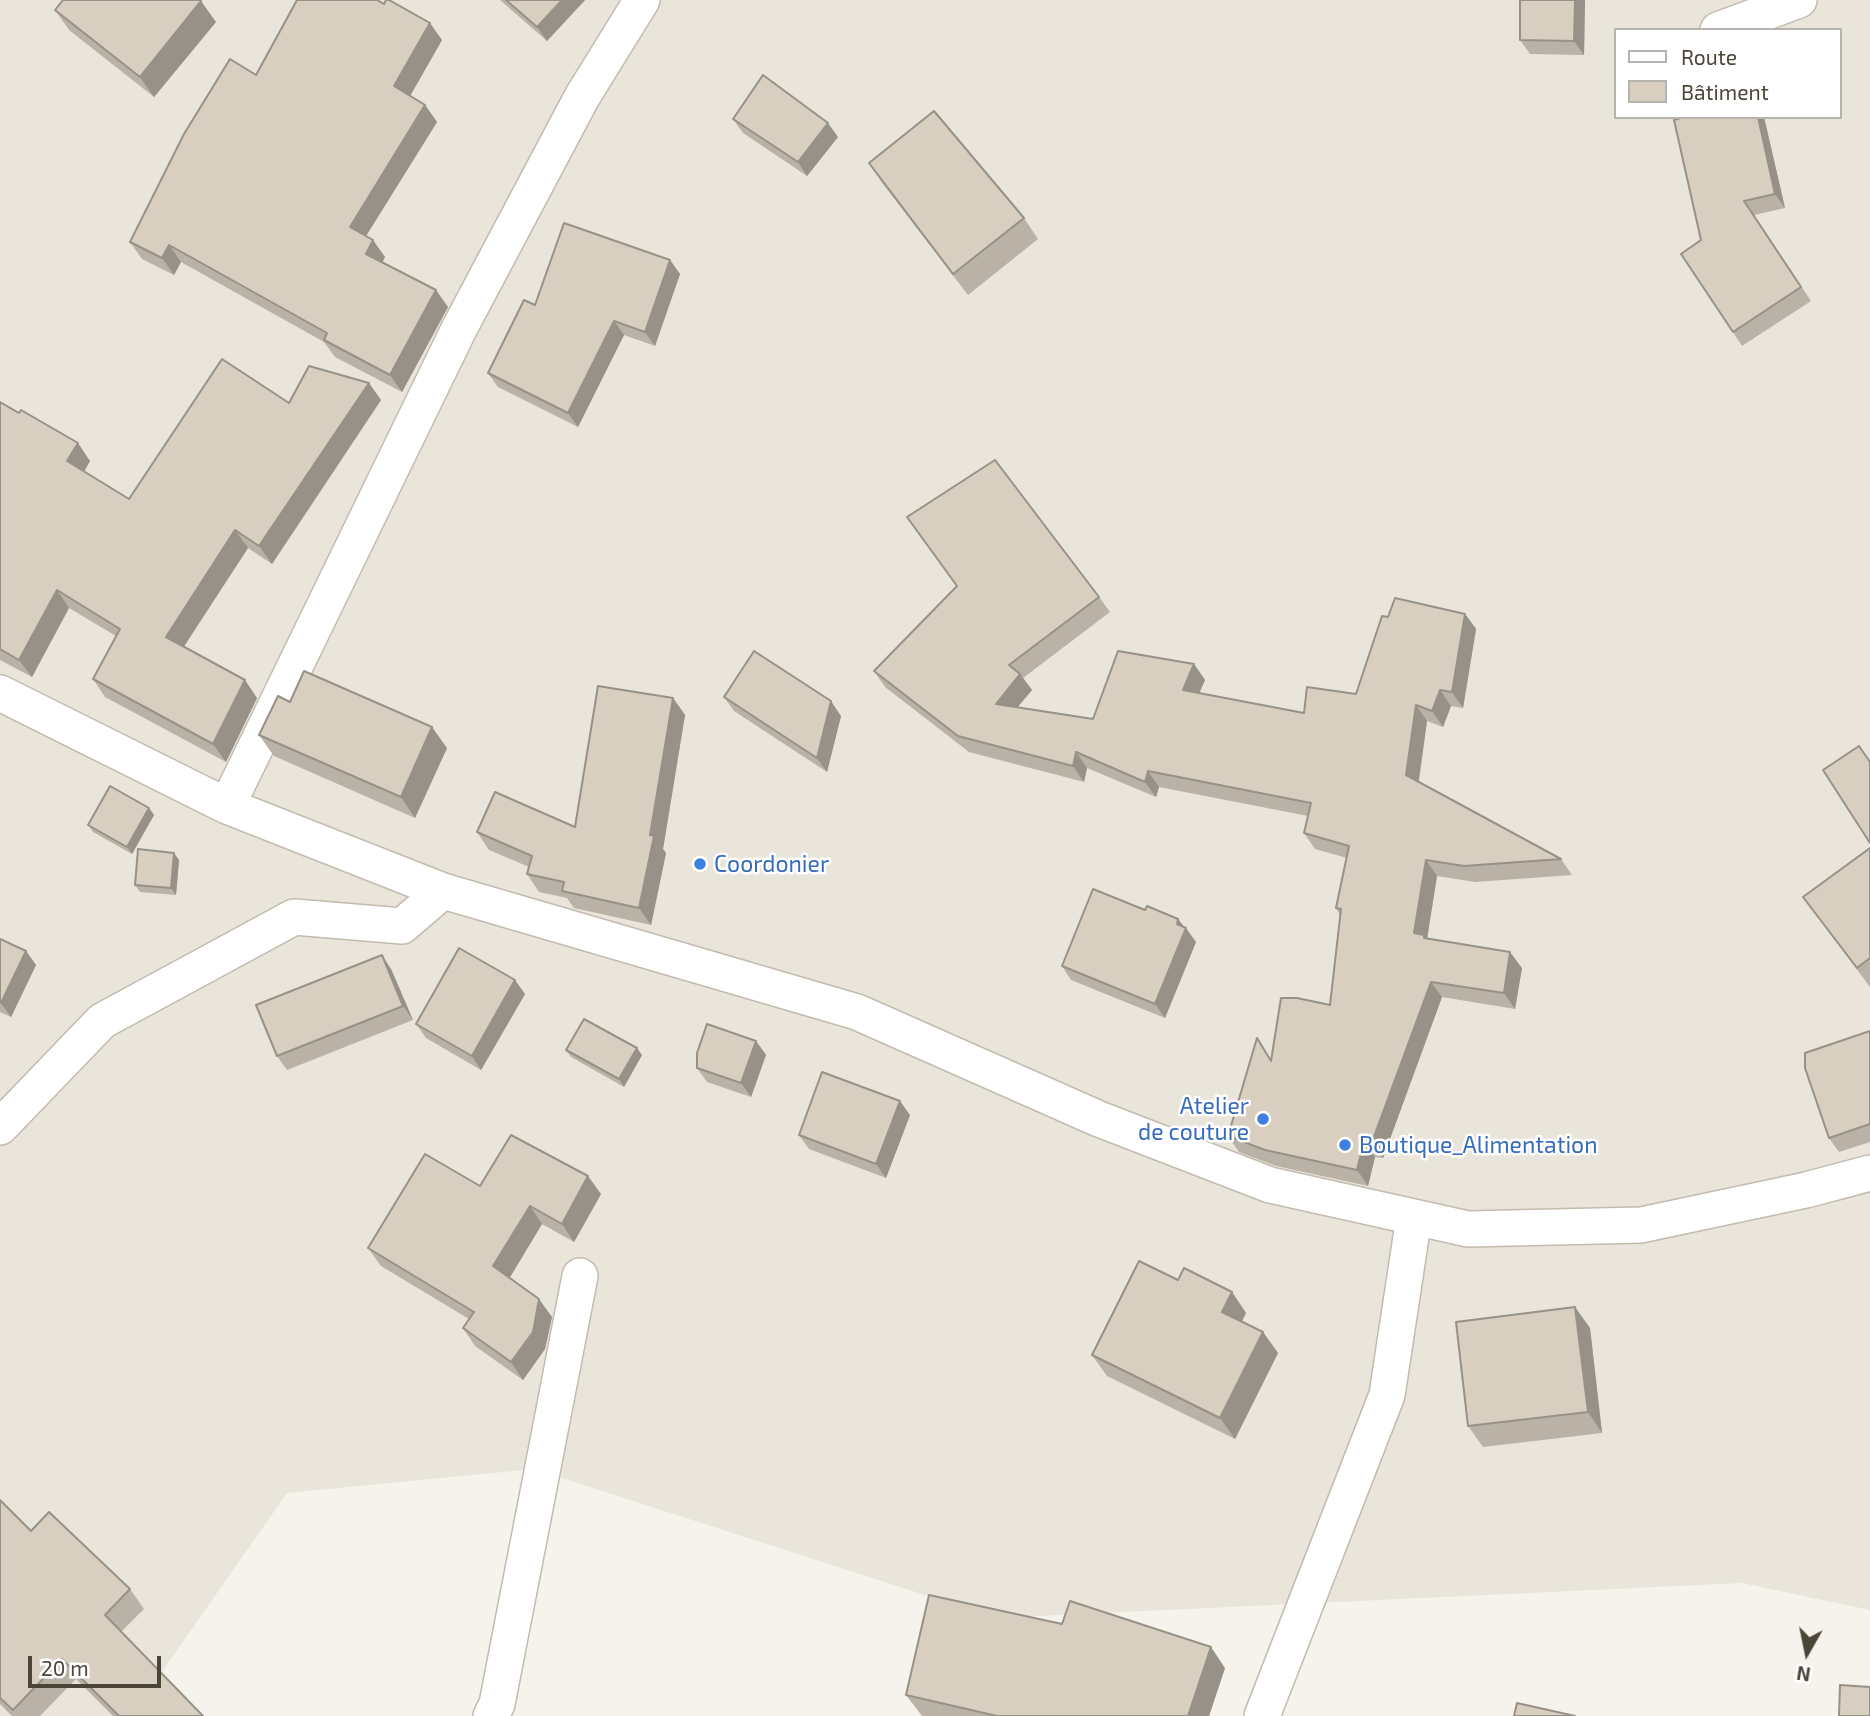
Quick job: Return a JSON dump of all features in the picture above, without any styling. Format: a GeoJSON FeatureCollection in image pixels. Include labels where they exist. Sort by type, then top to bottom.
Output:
{"type":"FeatureCollection","features":[{"type":"Feature","properties":{"kind":"street"},"geometry":{"type":"LineString","coordinates":[[228,806],[459,329],[582,97],[642,0]]}},
{"type":"Feature","properties":{"kind":"street"},"geometry":{"type":"LineString","coordinates":[[1723,28],[1799,0]]}},
{"type":"Feature","properties":{"kind":"street"},"geometry":{"type":"LineString","coordinates":[[0,693],[228,806],[443,891],[857,1012],[1099,1119],[1270,1185],[1468,1229],[1641,1225],[1806,1190],[1870,1173]]}},
{"type":"Feature","properties":{"kind":"street"},"geometry":{"type":"LineString","coordinates":[[0,1127],[102,1021],[293,917],[402,926],[443,891]]}},
{"type":"Feature","properties":{"kind":"street"},"geometry":{"type":"LineString","coordinates":[[1262,1716],[1387,1395],[1414,1217]]}},
{"type":"Feature","properties":{"kind":"street"},"geometry":{"type":"LineString","coordinates":[[491,1716],[497,1704],[580,1276]]}},
{"type":"Feature","properties":{"kind":"shaded area"},"geometry":{"type":"Polygon","coordinates":[[[0,0],[1870,0],[1870,1610],[1742,1583],[996,1618],[534,1469],[287,1493],[131,1716],[0,1716],[0,0]]]}},
{"type":"Feature","properties":{"kind":"building"},"geometry":{"type":"Polygon","coordinates":[[[63,0],[201,1],[140,77],[55,10],[63,0]]]}},
{"type":"Feature","properties":{"kind":"building"},"geometry":{"type":"Polygon","coordinates":[[[297,0],[377,0],[384,4],[389,0],[430,23],[394,86],[425,105],[350,227],[373,240],[366,254],[436,290],[390,375],[324,340],[327,333],[169,245],[162,258],[130,242],[184,134],[230,59],[256,75],[297,0]]]}},
{"type":"Feature","properties":{"kind":"building"},"geometry":{"type":"Polygon","coordinates":[[[506,0],[562,0],[537,27],[506,0]]]}},
{"type":"Feature","properties":{"kind":"building"},"geometry":{"type":"Polygon","coordinates":[[[1520,0],[1575,0],[1574,41],[1520,40],[1520,0]]]}},
{"type":"Feature","properties":{"kind":"building"},"geometry":{"type":"Polygon","coordinates":[[[763,75],[828,123],[798,162],[733,119],[763,75]]]}},
{"type":"Feature","properties":{"kind":"building"},"geometry":{"type":"Polygon","coordinates":[[[934,111],[1024,218],[953,274],[869,163],[934,111]]]}},
{"type":"Feature","properties":{"kind":"building"},"geometry":{"type":"Polygon","coordinates":[[[1758,119],[1775,194],[1744,201],[1801,287],[1733,332],[1681,254],[1701,240],[1674,120],[1758,119]]]}},
{"type":"Feature","properties":{"kind":"building"},"geometry":{"type":"Polygon","coordinates":[[[564,223],[670,260],[645,332],[614,321],[568,413],[488,373],[524,300],[535,305],[564,223]]]}},
{"type":"Feature","properties":{"kind":"building"},"geometry":{"type":"Polygon","coordinates":[[[222,359],[289,403],[309,366],[369,383],[259,546],[235,530],[166,637],[245,680],[213,744],[93,679],[120,629],[57,590],[19,660],[0,649],[0,402],[19,413],[21,410],[78,443],[67,461],[129,499],[222,359]]]}},
{"type":"Feature","properties":{"kind":"building"},"geometry":{"type":"Polygon","coordinates":[[[995,460],[1099,597],[1009,665],[1020,674],[996,704],[1093,719],[1118,651],[1194,664],[1183,690],[1304,713],[1307,687],[1356,694],[1382,616],[1388,617],[1395,598],[1465,614],[1452,692],[1440,690],[1432,711],[1416,705],[1406,775],[1561,859],[1464,866],[1426,860],[1414,933],[1424,935],[1424,938],[1510,952],[1504,993],[1431,982],[1372,1142],[1364,1141],[1357,1170],[1265,1150],[1228,1136],[1257,1038],[1271,1061],[1281,998],[1297,998],[1330,1005],[1341,909],[1336,908],[1349,846],[1304,833],[1311,803],[1148,771],[1145,782],[1076,752],[1073,766],[958,736],[874,671],[957,586],[907,517],[995,460]]]}},
{"type":"Feature","properties":{"kind":"building"},"geometry":{"type":"Polygon","coordinates":[[[754,651],[831,701],[817,758],[724,697],[754,651]]]}},
{"type":"Feature","properties":{"kind":"building"},"geometry":{"type":"Polygon","coordinates":[[[304,671],[432,727],[401,797],[259,735],[278,696],[290,702],[304,671]]]}},
{"type":"Feature","properties":{"kind":"building"},"geometry":{"type":"Polygon","coordinates":[[[598,686],[673,698],[650,835],[654,836],[639,908],[562,891],[564,882],[527,874],[532,856],[477,832],[495,792],[575,827],[598,686]]]}},
{"type":"Feature","properties":{"kind":"building"},"geometry":{"type":"Polygon","coordinates":[[[1859,746],[1870,762],[1870,843],[1823,770],[1859,746]]]}},
{"type":"Feature","properties":{"kind":"building"},"geometry":{"type":"Polygon","coordinates":[[[110,786],[149,808],[127,847],[88,825],[110,786]]]}},
{"type":"Feature","properties":{"kind":"building"},"geometry":{"type":"Polygon","coordinates":[[[1870,848],[1870,958],[1857,968],[1803,897],[1870,848]]]}},
{"type":"Feature","properties":{"kind":"building"},"geometry":{"type":"Polygon","coordinates":[[[138,849],[174,853],[171,888],[135,885],[138,849]]]}},
{"type":"Feature","properties":{"kind":"building"},"geometry":{"type":"Polygon","coordinates":[[[1093,889],[1145,910],[1147,906],[1178,919],[1177,924],[1186,928],[1155,1004],[1062,966],[1093,889]]]}},
{"type":"Feature","properties":{"kind":"building"},"geometry":{"type":"Polygon","coordinates":[[[0,939],[26,951],[1,1003],[0,1002],[0,939]]]}},
{"type":"Feature","properties":{"kind":"building"},"geometry":{"type":"Polygon","coordinates":[[[459,948],[515,980],[472,1056],[416,1024],[459,948]]]}},
{"type":"Feature","properties":{"kind":"building"},"geometry":{"type":"Polygon","coordinates":[[[382,955],[403,1006],[277,1056],[256,1005],[382,955]]]}},
{"type":"Feature","properties":{"kind":"building"},"geometry":{"type":"Polygon","coordinates":[[[584,1019],[637,1048],[619,1079],[566,1050],[584,1019]]]}},
{"type":"Feature","properties":{"kind":"building"},"geometry":{"type":"Polygon","coordinates":[[[707,1024],[756,1041],[741,1083],[697,1068],[697,1053],[707,1024]]]}},
{"type":"Feature","properties":{"kind":"building"},"geometry":{"type":"Polygon","coordinates":[[[1870,1031],[1870,1124],[1829,1138],[1805,1068],[1805,1053],[1870,1031]]]}},
{"type":"Feature","properties":{"kind":"building"},"geometry":{"type":"Polygon","coordinates":[[[822,1072],[900,1101],[876,1164],[799,1135],[822,1072]]]}},
{"type":"Feature","properties":{"kind":"building"},"geometry":{"type":"Polygon","coordinates":[[[511,1135],[588,1176],[562,1224],[530,1206],[493,1266],[539,1299],[533,1332],[511,1362],[463,1328],[474,1312],[368,1248],[425,1154],[480,1186],[511,1135]]]}},
{"type":"Feature","properties":{"kind":"building"},"geometry":{"type":"Polygon","coordinates":[[[1139,1261],[1178,1280],[1184,1268],[1232,1292],[1222,1312],[1263,1332],[1220,1418],[1092,1355],[1139,1261]]]}},
{"type":"Feature","properties":{"kind":"building"},"geometry":{"type":"Polygon","coordinates":[[[1575,1307],[1588,1412],[1468,1426],[1456,1322],[1575,1307]]]}},
{"type":"Feature","properties":{"kind":"building"},"geometry":{"type":"Polygon","coordinates":[[[0,1500],[31,1531],[49,1512],[130,1589],[105,1615],[203,1716],[119,1716],[62,1659],[13,1710],[0,1698],[0,1500]]]}},
{"type":"Feature","properties":{"kind":"building"},"geometry":{"type":"Polygon","coordinates":[[[929,1595],[1062,1624],[1070,1601],[1211,1647],[1188,1716],[997,1716],[906,1695],[929,1595]]]}},
{"type":"Feature","properties":{"kind":"building"},"geometry":{"type":"Polygon","coordinates":[[[1840,1685],[1870,1687],[1870,1716],[1839,1716],[1840,1685]]]}},
{"type":"Feature","properties":{"kind":"building"},"geometry":{"type":"Polygon","coordinates":[[[1517,1703],[1575,1716],[1514,1716],[1517,1703]]]}},
{"type":"Feature","properties":{"kind":"place","name":"Coordonier"},"geometry":{"type":"Point","coordinates":[700,864]}},
{"type":"Feature","properties":{"kind":"place","name":"Atelier de couture"},"geometry":{"type":"Point","coordinates":[1263,1119]}},
{"type":"Feature","properties":{"kind":"place","name":"Boutique_Alimentation"},"geometry":{"type":"Point","coordinates":[1345,1145]}}]}
